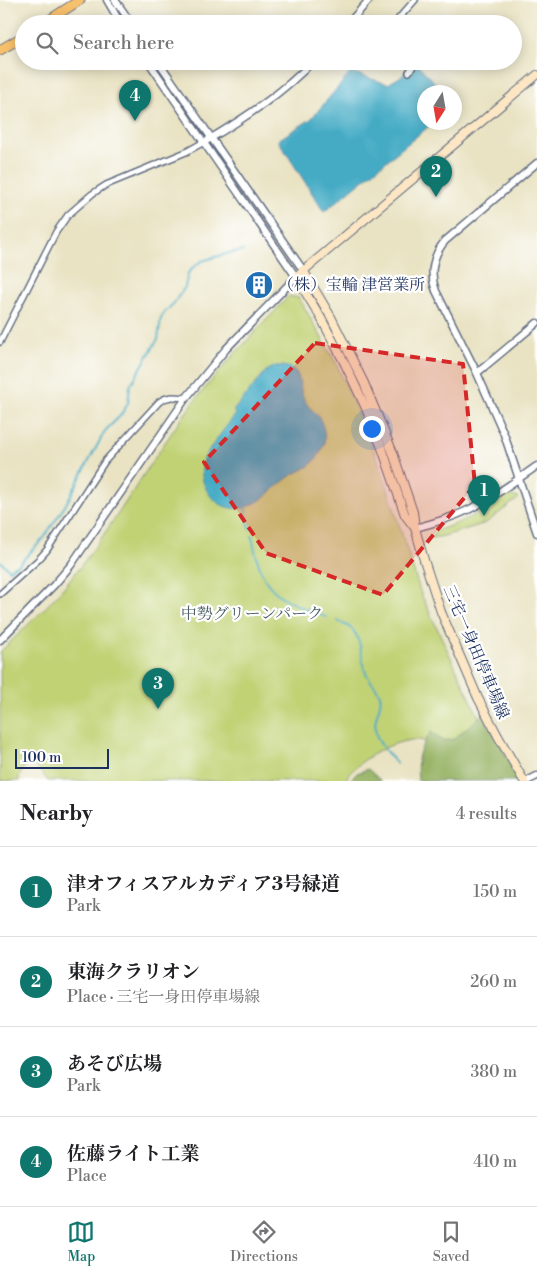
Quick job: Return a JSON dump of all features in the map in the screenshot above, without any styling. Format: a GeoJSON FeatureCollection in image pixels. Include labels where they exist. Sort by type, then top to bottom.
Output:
{"type":"FeatureCollection","features":[{"type":"Feature","properties":{"kind":"highway"},"geometry":{"type":"LineString","coordinates":[[57,15],[80,0]]}},
{"type":"Feature","properties":{"kind":"highway"},"geometry":{"type":"LineString","coordinates":[[0,50],[15,41]]}},
{"type":"Feature","properties":{"kind":"main road"},"geometry":{"type":"LineString","coordinates":[[296,277],[537,75]]}},
{"type":"Feature","properties":{"kind":"main road","name":"三宅一身田停車場線"},"geometry":{"type":"LineString","coordinates":[[303,270],[331,317],[364,383],[393,453],[413,512],[415,528],[433,590],[463,665],[498,736],[526,781]]}},
{"type":"Feature","properties":{"kind":"main road","name":"三宅一身田停車場線"},"geometry":{"type":"LineString","coordinates":[[296,277],[345,364],[365,406],[405,515],[415,528]]}},
{"type":"Feature","properties":{"kind":"street"},"geometry":{"type":"LineString","coordinates":[[107,0],[116,15]]}},
{"type":"Feature","properties":{"kind":"street"},"geometry":{"type":"LineString","coordinates":[[115,0],[126,15]]}},
{"type":"Feature","properties":{"kind":"street"},"geometry":{"type":"LineString","coordinates":[[356,15],[369,0]]}},
{"type":"Feature","properties":{"kind":"street"},"geometry":{"type":"LineString","coordinates":[[402,15],[415,0]]}},
{"type":"Feature","properties":{"kind":"street"},"geometry":{"type":"LineString","coordinates":[[0,640],[71,565],[186,398],[226,349],[296,277],[154,70]]}},
{"type":"Feature","properties":{"kind":"street"},"geometry":{"type":"LineString","coordinates":[[164,70],[303,270]]}},
{"type":"Feature","properties":{"kind":"street"},"geometry":{"type":"LineString","coordinates":[[0,342],[56,232],[68,215],[92,194],[106,185],[186,152],[260,108],[303,70]]}},
{"type":"Feature","properties":{"kind":"street"},"geometry":{"type":"LineString","coordinates":[[537,164],[449,237],[441,246],[435,258],[432,276],[436,291],[477,373],[504,434],[537,533]]}},
{"type":"Feature","properties":{"kind":"street"},"geometry":{"type":"LineString","coordinates":[[477,373],[537,323]]}},
{"type":"Feature","properties":{"kind":"street"},"geometry":{"type":"LineString","coordinates":[[0,594],[47,550],[105,461],[159,402],[171,396],[186,398]]}},
{"type":"Feature","properties":{"kind":"street"},"geometry":{"type":"LineString","coordinates":[[415,528],[443,520],[472,508],[503,490],[537,466]]}},
{"type":"Feature","properties":{"kind":"street"},"geometry":{"type":"LineString","coordinates":[[526,781],[537,776]]}},
{"type":"Feature","properties":{"kind":"highlighted area"},"geometry":{"type":"Polygon","coordinates":[[[315,343],[463,364],[475,485],[383,595],[266,553],[204,462],[315,343]]]}},
{"type":"Feature","properties":{"kind":"green space","name":"中勢グリーンパーク"},"geometry":{"type":"Polygon","coordinates":[[[289,296],[299,298],[337,365],[380,465],[421,594],[483,726],[445,751],[424,741],[403,741],[391,745],[358,765],[345,781],[48,781],[38,768],[31,763],[25,766],[19,781],[0,781],[0,652],[64,587],[98,543],[193,403],[289,296]]]}},
{"type":"Feature","properties":{"kind":"green space"},"geometry":{"type":"Polygon","coordinates":[[[509,495],[519,498],[486,523],[432,538],[435,531],[473,516],[509,495]]]}},
{"type":"Feature","properties":{"kind":"green space"},"geometry":{"type":"Polygon","coordinates":[[[483,714],[520,781],[418,781],[417,766],[419,755],[423,744],[431,732],[443,741],[454,739],[483,714]]]}},
{"type":"Feature","properties":{"kind":"green space"},"geometry":{"type":"Polygon","coordinates":[[[368,769],[381,781],[349,781],[357,773],[368,769]]]}},
{"type":"Feature","properties":{"kind":"water"},"geometry":{"type":"Polygon","coordinates":[[[407,70],[423,70],[437,85],[417,85],[417,130],[424,130],[324,212],[278,140],[311,119],[351,72],[388,84],[403,75],[407,70]]]}},
{"type":"Feature","properties":{"kind":"water"},"geometry":{"type":"Polygon","coordinates":[[[275,366],[285,366],[295,371],[305,401],[319,418],[322,425],[325,437],[324,444],[322,450],[311,464],[289,477],[260,500],[249,506],[229,508],[220,504],[207,490],[203,481],[203,461],[212,445],[236,414],[233,411],[266,371],[275,366]]]}},
{"type":"Feature","properties":{"kind":"waterway"},"geometry":{"type":"LineString","coordinates":[[0,561],[10,570],[18,565],[44,538],[66,504],[105,431],[121,415],[128,403],[130,386],[158,339],[161,318],[185,287],[188,273],[202,261],[243,251]]}},
{"type":"Feature","properties":{"kind":"waterway"},"geometry":{"type":"LineString","coordinates":[[245,507],[250,529]]}},
{"type":"Feature","properties":{"kind":"waterway"},"geometry":{"type":"LineString","coordinates":[[252,536],[261,571],[272,589],[288,601],[326,617]]}},
{"type":"Feature","properties":{"kind":"waterway"},"geometry":{"type":"LineString","coordinates":[[338,621],[352,629],[356,634],[366,673],[381,698],[375,730],[379,742],[397,764]]}},
{"type":"Feature","properties":{"kind":"place","name":"佐藤ライト工業"},"geometry":{"type":"Point","coordinates":[135,121]}},
{"type":"Feature","properties":{"kind":"place","name":"東海クラリオン"},"geometry":{"type":"Point","coordinates":[436,197]}},
{"type":"Feature","properties":{"kind":"place","name":"（株）宝輪 津営業所"},"geometry":{"type":"Point","coordinates":[259,285]}},
{"type":"Feature","properties":{"kind":"place","name":"津オフィスアルカディア3号緑道"},"geometry":{"type":"Point","coordinates":[484,516]}},
{"type":"Feature","properties":{"kind":"place","name":"あそび広場"},"geometry":{"type":"Point","coordinates":[158,709]}}]}
